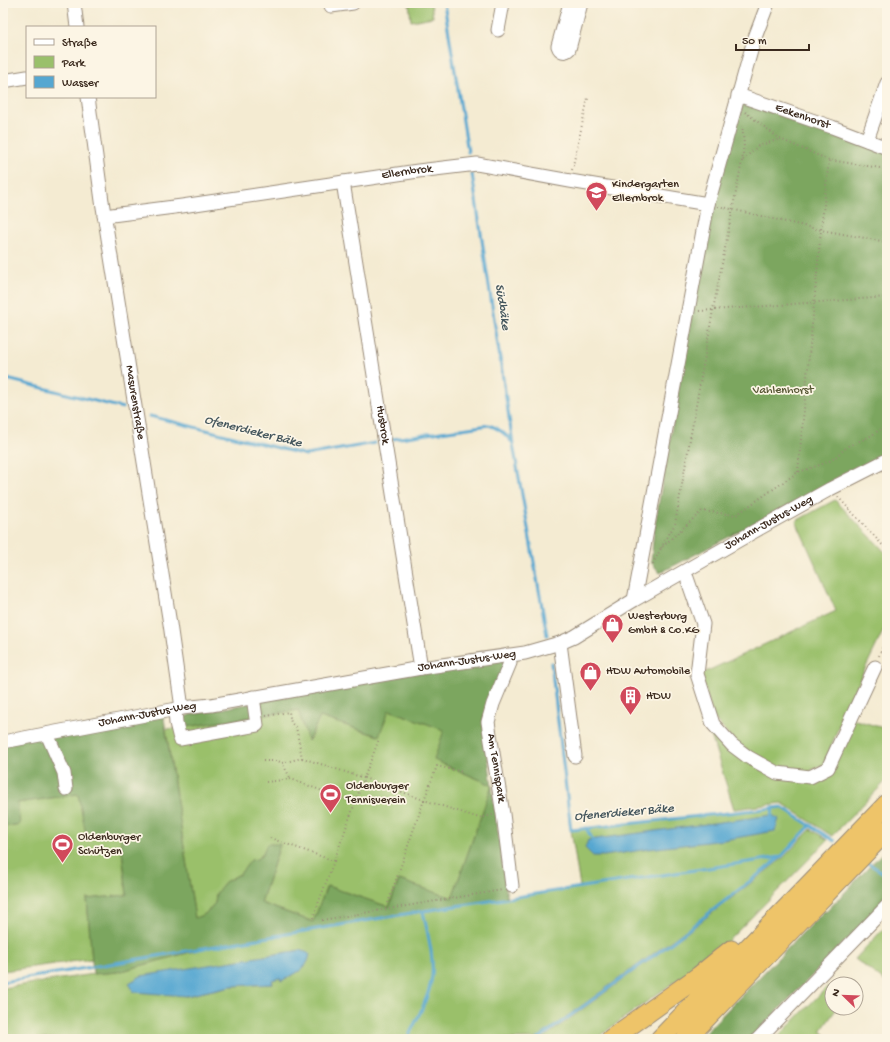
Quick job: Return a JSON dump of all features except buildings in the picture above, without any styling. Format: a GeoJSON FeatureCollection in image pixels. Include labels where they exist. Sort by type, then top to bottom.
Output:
{"type":"FeatureCollection","features":[{"type":"Feature","properties":{"kind":"highway"},"geometry":{"type":"LineString","coordinates":[[660,1039],[887,804]]}},
{"type":"Feature","properties":{"kind":"highway"},"geometry":{"type":"LineString","coordinates":[[686,1039],[887,830]]}},
{"type":"Feature","properties":{"kind":"highway"},"geometry":{"type":"LineString","coordinates":[[611,1039],[699,976],[737,945],[774,921]]}},
{"type":"Feature","properties":{"kind":"street"},"geometry":{"type":"LineString","coordinates":[[74,3],[77,26]]}},
{"type":"Feature","properties":{"kind":"street"},"geometry":{"type":"LineString","coordinates":[[330,3],[331,6],[353,3]]}},
{"type":"Feature","properties":{"kind":"street"},"geometry":{"type":"LineString","coordinates":[[498,30],[504,3]]}},
{"type":"Feature","properties":{"kind":"street"},"geometry":{"type":"LineString","coordinates":[[570,3],[558,46],[559,50],[563,52],[569,49],[580,3]]}},
{"type":"Feature","properties":{"kind":"street"},"geometry":{"type":"LineString","coordinates":[[634,600],[708,204],[754,40],[768,3]]}},
{"type":"Feature","properties":{"kind":"street"},"geometry":{"type":"LineString","coordinates":[[3,81],[26,76]]}},
{"type":"Feature","properties":{"kind":"street"},"geometry":{"type":"LineString","coordinates":[[867,140],[887,83]]}},
{"type":"Feature","properties":{"kind":"street","name":"Eekenhorst"},"geometry":{"type":"LineString","coordinates":[[738,97],[887,148]]}},
{"type":"Feature","properties":{"kind":"street","name":"Masurenstraße"},"geometry":{"type":"LineString","coordinates":[[88,98],[104,216],[170,624],[179,709],[176,723],[180,739],[257,725]]}},
{"type":"Feature","properties":{"kind":"street","name":"Ellernbrok"},"geometry":{"type":"LineString","coordinates":[[104,216],[418,171],[477,164],[708,204]]}},
{"type":"Feature","properties":{"kind":"street","name":"Husbrok"},"geometry":{"type":"LineString","coordinates":[[343,182],[421,668]]}},
{"type":"Feature","properties":{"kind":"street","name":"Johann-Justus-Weg"},"geometry":{"type":"LineString","coordinates":[[3,742],[179,709],[421,668],[524,653],[560,643],[574,637],[634,600],[753,532],[830,489],[887,460]]}},
{"type":"Feature","properties":{"kind":"street"},"geometry":{"type":"LineString","coordinates":[[683,573],[688,578],[703,624],[698,674],[713,724],[732,745],[748,757],[777,773],[810,777],[828,768],[874,666]]}},
{"type":"Feature","properties":{"kind":"street"},"geometry":{"type":"LineString","coordinates":[[560,643],[575,756]]}},
{"type":"Feature","properties":{"kind":"street","name":"Am Tennispark"},"geometry":{"type":"LineString","coordinates":[[508,655],[510,663],[493,704],[488,722],[503,814],[512,886]]}},
{"type":"Feature","properties":{"kind":"street"},"geometry":{"type":"LineString","coordinates":[[253,697],[257,725]]}},
{"type":"Feature","properties":{"kind":"street"},"geometry":{"type":"LineString","coordinates":[[47,734],[64,773],[66,789]]}},
{"type":"Feature","properties":{"kind":"street"},"geometry":{"type":"LineString","coordinates":[[758,1039],[887,906]]}},
{"type":"Feature","properties":{"kind":"path"},"geometry":{"type":"LineString","coordinates":[[738,97],[740,108],[780,139],[829,160],[887,168]]}},
{"type":"Feature","properties":{"kind":"path"},"geometry":{"type":"LineString","coordinates":[[570,181],[588,98]]}},
{"type":"Feature","properties":{"kind":"path"},"geometry":{"type":"LineString","coordinates":[[651,568],[675,524],[713,310],[742,161],[744,144],[742,122]]}},
{"type":"Feature","properties":{"kind":"path"},"geometry":{"type":"LineString","coordinates":[[742,161],[758,146],[780,139]]}},
{"type":"Feature","properties":{"kind":"path"},"geometry":{"type":"LineString","coordinates":[[798,472],[829,160]]}},
{"type":"Feature","properties":{"kind":"path"},"geometry":{"type":"LineString","coordinates":[[708,204],[821,230],[887,242]]}},
{"type":"Feature","properties":{"kind":"path"},"geometry":{"type":"LineString","coordinates":[[688,312],[887,297]]}},
{"type":"Feature","properties":{"kind":"path"},"geometry":{"type":"LineString","coordinates":[[661,548],[702,511],[736,514],[798,472],[820,466],[832,460],[848,446],[869,437],[887,425]]}},
{"type":"Feature","properties":{"kind":"path"},"geometry":{"type":"LineString","coordinates":[[830,489],[887,550]]}},
{"type":"Feature","properties":{"kind":"path"},"geometry":{"type":"LineString","coordinates":[[257,725],[263,717],[289,712],[291,723],[296,727],[302,758]]}},
{"type":"Feature","properties":{"kind":"path"},"geometry":{"type":"LineString","coordinates":[[314,918],[354,803],[379,739]]}},
{"type":"Feature","properties":{"kind":"path"},"geometry":{"type":"LineString","coordinates":[[282,763],[302,758],[479,818],[503,814]]}},
{"type":"Feature","properties":{"kind":"path"},"geometry":{"type":"LineString","coordinates":[[263,761],[278,760],[282,763],[290,779]]}},
{"type":"Feature","properties":{"kind":"path"},"geometry":{"type":"LineString","coordinates":[[388,904],[437,766],[463,772]]}},
{"type":"Feature","properties":{"kind":"path"},"geometry":{"type":"LineString","coordinates":[[266,782],[290,779],[354,803]]}},
{"type":"Feature","properties":{"kind":"path"},"geometry":{"type":"LineString","coordinates":[[270,838],[334,861]]}},
{"type":"Feature","properties":{"kind":"path"},"geometry":{"type":"LineString","coordinates":[[322,920],[499,891],[512,886]]}},
{"type":"Feature","properties":{"kind":"green space"},"geometry":{"type":"Polygon","coordinates":[[[409,3],[431,3],[433,17],[411,21],[409,3]]]}},
{"type":"Feature","properties":{"kind":"green space","name":"Vahlenhorst"},"geometry":{"type":"Polygon","coordinates":[[[742,99],[887,152],[887,454],[660,573],[651,562],[654,531],[711,202],[742,99]]]}},
{"type":"Feature","properties":{"kind":"green space"},"geometry":{"type":"Polygon","coordinates":[[[835,500],[887,554],[887,623],[842,717],[825,763],[807,773],[783,771],[735,743],[713,717],[701,674],[836,611],[796,521],[835,500]]]}},
{"type":"Feature","properties":{"kind":"green space"},"geometry":{"type":"Polygon","coordinates":[[[508,655],[483,720],[492,785],[434,760],[444,730],[389,710],[379,736],[320,717],[308,741],[298,710],[186,727],[181,725],[180,720],[189,715],[508,655]]]}},
{"type":"Feature","properties":{"kind":"green space","name":"Oldenburger Tennisverein"},"geometry":{"type":"Polygon","coordinates":[[[299,710],[309,740],[320,717],[378,736],[389,710],[445,730],[435,760],[492,785],[452,898],[399,880],[389,907],[327,886],[314,922],[261,903],[280,845],[268,844],[257,859],[251,861],[240,874],[225,882],[216,894],[215,903],[205,914],[195,919],[166,729],[299,710]]]}},
{"type":"Feature","properties":{"kind":"green space"},"geometry":{"type":"Polygon","coordinates":[[[163,712],[195,918],[205,914],[215,903],[216,894],[225,882],[240,874],[251,860],[257,859],[262,855],[267,844],[280,844],[261,903],[313,922],[327,886],[389,907],[399,880],[452,898],[492,785],[507,898],[201,949],[118,972],[93,974],[87,899],[127,895],[120,833],[86,835],[78,794],[17,803],[20,824],[3,827],[3,742],[163,712]]]}},
{"type":"Feature","properties":{"kind":"green space"},"geometry":{"type":"Polygon","coordinates":[[[852,719],[887,729],[887,780],[832,836],[782,803],[734,809],[709,729],[731,751],[812,780],[852,719]]]}},
{"type":"Feature","properties":{"kind":"green space","name":"Oldenburger Schützen"},"geometry":{"type":"Polygon","coordinates":[[[78,794],[120,833],[127,895],[87,899],[92,959],[3,971],[3,827],[20,824],[17,803],[78,794]]]}},
{"type":"Feature","properties":{"kind":"green space"},"geometry":{"type":"Polygon","coordinates":[[[782,807],[811,825],[781,857],[687,929],[536,1039],[3,1039],[3,988],[93,974],[118,972],[201,949],[423,911],[580,887],[571,830],[782,807]],[[301,950],[226,963],[186,996],[231,986],[273,984],[272,980],[280,977],[281,980],[301,950]]]}},
{"type":"Feature","properties":{"kind":"green space"},"geometry":{"type":"Polygon","coordinates":[[[811,829],[828,840],[720,949],[595,1039],[542,1039],[689,931],[783,858],[811,829]]]}},
{"type":"Feature","properties":{"kind":"green space"},"geometry":{"type":"Polygon","coordinates":[[[887,848],[887,874],[883,878],[887,879],[887,899],[750,1039],[699,1039],[824,911],[826,912],[887,848]]]}},
{"type":"Feature","properties":{"kind":"green space"},"geometry":{"type":"Polygon","coordinates":[[[887,925],[887,983],[855,959],[887,925]]]}},
{"type":"Feature","properties":{"kind":"green space"},"geometry":{"type":"Polygon","coordinates":[[[824,990],[824,1016],[831,1016],[821,1031],[831,1039],[776,1039],[824,990]]]}},
{"type":"Feature","properties":{"kind":"water"},"geometry":{"type":"Polygon","coordinates":[[[772,815],[779,819],[775,831],[724,840],[604,856],[593,856],[585,848],[588,840],[772,815]]]}},
{"type":"Feature","properties":{"kind":"water"},"geometry":{"type":"Polygon","coordinates":[[[301,950],[310,954],[309,959],[303,968],[281,981],[280,978],[272,980],[273,984],[231,986],[186,996],[134,992],[129,983],[141,976],[301,950]]]}},
{"type":"Feature","properties":{"kind":"waterway","name":"Südbäke"},"geometry":{"type":"LineString","coordinates":[[444,3],[468,152]]}},
{"type":"Feature","properties":{"kind":"waterway","name":"Südbäke"},"geometry":{"type":"LineString","coordinates":[[472,174],[513,444],[547,635]]}},
{"type":"Feature","properties":{"kind":"waterway","name":"Ofenerdieker Bäke"},"geometry":{"type":"LineString","coordinates":[[3,378],[123,408]]}},
{"type":"Feature","properties":{"kind":"waterway","name":"Ofenerdieker Bäke"},"geometry":{"type":"LineString","coordinates":[[150,416],[306,455],[375,443]]}},
{"type":"Feature","properties":{"kind":"waterway"},"geometry":{"type":"LineString","coordinates":[[393,439],[489,425],[502,432],[512,442]]}},
{"type":"Feature","properties":{"kind":"waterway","name":"Ofenerdieker Bäke"},"geometry":{"type":"LineString","coordinates":[[551,663],[571,830],[782,807],[834,841]]}},
{"type":"Feature","properties":{"kind":"waterway","name":"Ofenerdieker Bäke"},"geometry":{"type":"LineString","coordinates":[[772,815],[773,807]]}},
{"type":"Feature","properties":{"kind":"waterway"},"geometry":{"type":"LineString","coordinates":[[538,1039],[671,943],[781,857],[811,825]]}},
{"type":"Feature","properties":{"kind":"waterway"},"geometry":{"type":"LineString","coordinates":[[586,828],[593,840]]}},
{"type":"Feature","properties":{"kind":"waterway"},"geometry":{"type":"LineString","coordinates":[[3,982],[423,911],[781,857]]}},
{"type":"Feature","properties":{"kind":"waterway","name":"Ofenerdieker Bäke"},"geometry":{"type":"LineString","coordinates":[[866,862],[887,875]]}},
{"type":"Feature","properties":{"kind":"waterway"},"geometry":{"type":"LineString","coordinates":[[407,1039],[419,1016],[432,976],[431,952],[423,911]]}},
{"type":"Feature","properties":{"kind":"place","name":"Kindergarten Ellernbrok"},"geometry":{"type":"Point","coordinates":[597,212]}},
{"type":"Feature","properties":{"kind":"place","name":"Westerburg GmbH & Co.KG"},"geometry":{"type":"Point","coordinates":[613,644]}},
{"type":"Feature","properties":{"kind":"place","name":"HDW Automobile"},"geometry":{"type":"Point","coordinates":[590,692]}},
{"type":"Feature","properties":{"kind":"place","name":"HDW"},"geometry":{"type":"Point","coordinates":[630,716]}},
{"type":"Feature","properties":{"kind":"place","name":"Oldenburger Tennisverein"},"geometry":{"type":"Point","coordinates":[330,814]}},
{"type":"Feature","properties":{"kind":"place","name":"Oldenburger Schützen"},"geometry":{"type":"Point","coordinates":[63,864]}}]}
